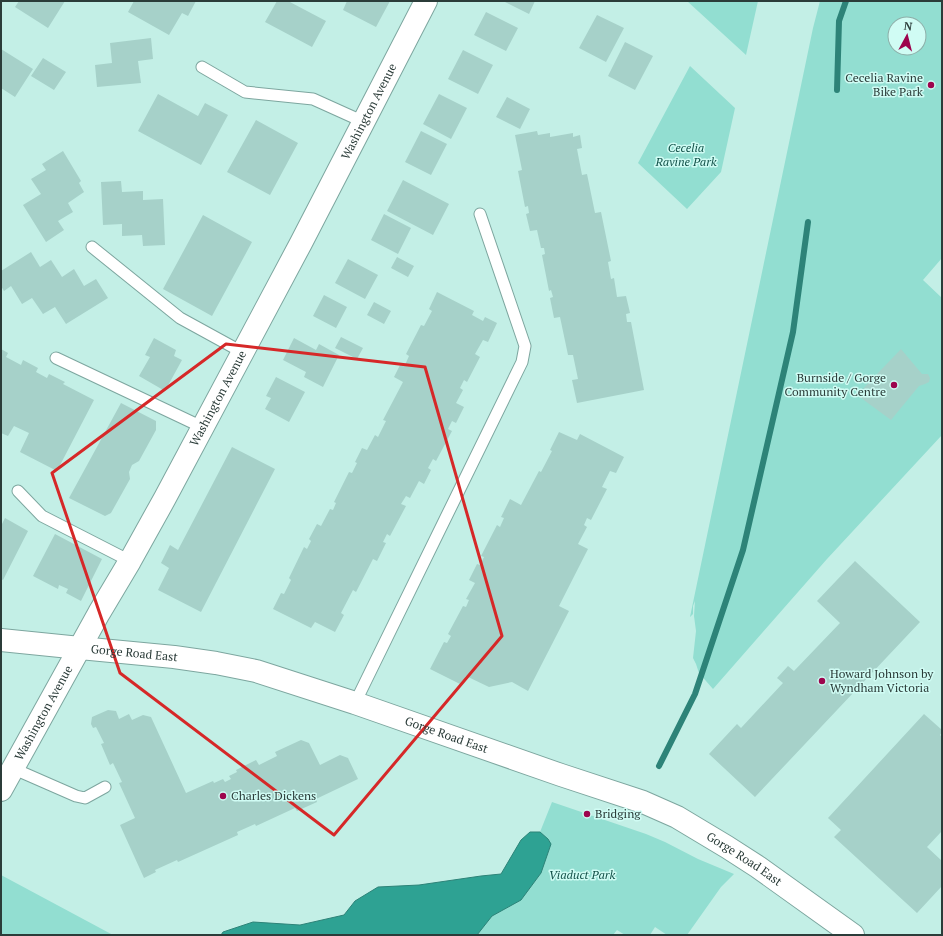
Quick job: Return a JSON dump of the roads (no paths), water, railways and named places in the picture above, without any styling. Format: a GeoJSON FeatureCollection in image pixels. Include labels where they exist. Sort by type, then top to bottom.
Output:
{"type":"FeatureCollection","features":[{"type":"Feature","properties":{"kind":"main road","name":"Washington Avenue"},"geometry":{"type":"LineString","coordinates":[[1,790],[99,613],[130,561],[364,122],[426,1]]}},
{"type":"Feature","properties":{"kind":"main road","name":"Gorge Road East"},"geometry":{"type":"LineString","coordinates":[[1,640],[174,657],[216,663],[256,672],[355,703],[643,802],[677,817],[727,847],[758,867],[853,935]]}},
{"type":"Feature","properties":{"kind":"lane"},"geometry":{"type":"LineString","coordinates":[[202,67],[245,92],[313,99],[364,122]]}},
{"type":"Feature","properties":{"kind":"lane"},"geometry":{"type":"LineString","coordinates":[[355,703],[522,362],[525,346],[480,214]]}},
{"type":"Feature","properties":{"kind":"lane"},"geometry":{"type":"LineString","coordinates":[[92,246],[180,318],[242,352]]}},
{"type":"Feature","properties":{"kind":"lane"},"geometry":{"type":"LineString","coordinates":[[56,358],[202,427]]}},
{"type":"Feature","properties":{"kind":"lane"},"geometry":{"type":"LineString","coordinates":[[18,491],[42,516],[130,561]]}},
{"type":"Feature","properties":{"kind":"lane"},"geometry":{"type":"LineString","coordinates":[[12,768],[76,796],[85,798],[105,786]]}},
{"type":"Feature","properties":{"kind":"waterway"},"geometry":{"type":"LineString","coordinates":[[837,90],[839,21],[846,1]]}},
{"type":"Feature","properties":{"kind":"waterway"},"geometry":{"type":"LineString","coordinates":[[659,766],[695,694],[743,550],[793,332],[808,222]]}},
{"type":"Feature","properties":{"kind":"place","name":"Cecelia Ravine Bike Park"},"geometry":{"type":"Point","coordinates":[931,85]}},
{"type":"Feature","properties":{"kind":"place","name":"Burnside / Gorge Community Centre"},"geometry":{"type":"Point","coordinates":[894,385]}},
{"type":"Feature","properties":{"kind":"place","name":"Howard Johnson by Wyndham Victoria"},"geometry":{"type":"Point","coordinates":[822,681]}},
{"type":"Feature","properties":{"kind":"place","name":"Charles Dickens"},"geometry":{"type":"Point","coordinates":[223,796]}},
{"type":"Feature","properties":{"kind":"place","name":"Bridging"},"geometry":{"type":"Point","coordinates":[587,814]}},
{"type":"Feature","properties":{"kind":"park label","name":"Cecelia Ravine Park"},"geometry":{"type":"Point","coordinates":[686,155]}},
{"type":"Feature","properties":{"kind":"park label","name":"Viaduct Park"},"geometry":{"type":"Point","coordinates":[582,875]}}]}
